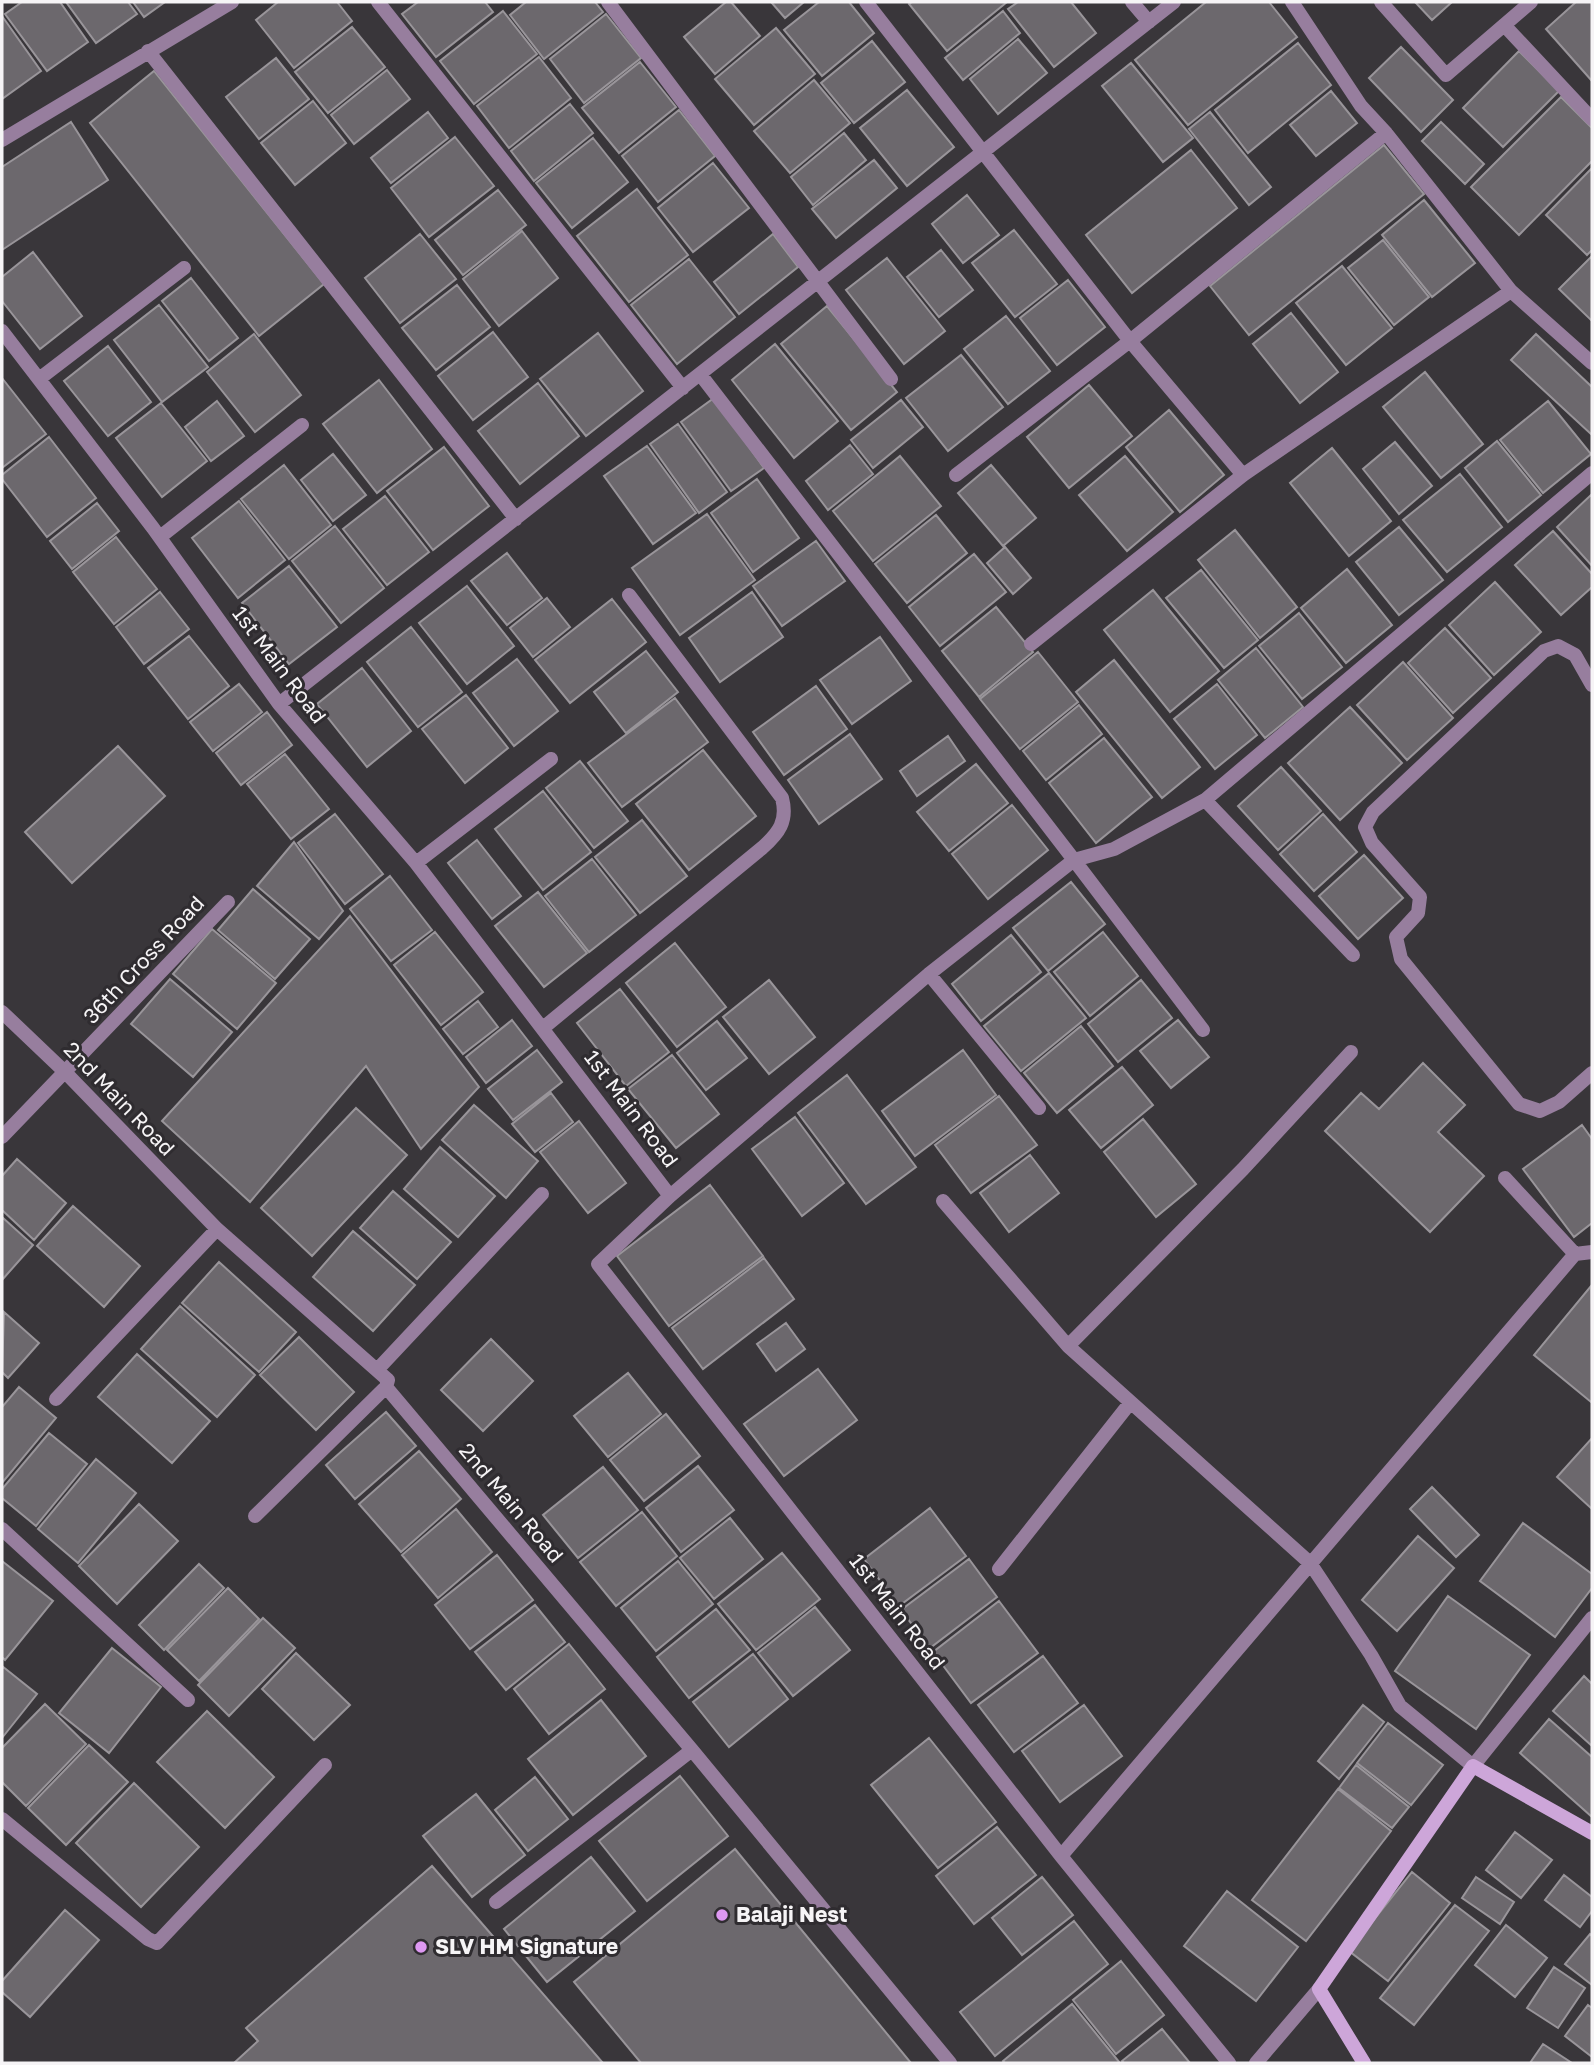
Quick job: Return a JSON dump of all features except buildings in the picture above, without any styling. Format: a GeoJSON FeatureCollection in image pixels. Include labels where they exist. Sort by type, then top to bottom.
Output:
{"type":"FeatureCollection","features":[{"type":"Feature","properties":{"kind":"street"},"geometry":{"type":"LineString","coordinates":[[2,141],[232,2]]}},
{"type":"Feature","properties":{"kind":"street"},"geometry":{"type":"LineString","coordinates":[[378,2],[683,388]]}},
{"type":"Feature","properties":{"kind":"street"},"geometry":{"type":"LineString","coordinates":[[608,2],[891,379]]}},
{"type":"Feature","properties":{"kind":"street"},"geometry":{"type":"LineString","coordinates":[[866,2],[1130,341],[1243,475]]}},
{"type":"Feature","properties":{"kind":"street"},"geometry":{"type":"LineString","coordinates":[[1132,2],[1149,22]]}},
{"type":"Feature","properties":{"kind":"street"},"geometry":{"type":"LineString","coordinates":[[279,704],[1174,2]]}},
{"type":"Feature","properties":{"kind":"street"},"geometry":{"type":"LineString","coordinates":[[1292,2],[1361,106],[1386,132],[1511,291],[1592,363]]}},
{"type":"Feature","properties":{"kind":"street"},"geometry":{"type":"LineString","coordinates":[[1381,2],[1446,75],[1531,2]]}},
{"type":"Feature","properties":{"kind":"street"},"geometry":{"type":"LineString","coordinates":[[1504,25],[1592,119]]}},
{"type":"Feature","properties":{"kind":"street"},"geometry":{"type":"LineString","coordinates":[[148,51],[516,519]]}},
{"type":"Feature","properties":{"kind":"street"},"geometry":{"type":"LineString","coordinates":[[956,475],[1130,341],[1386,132]]}},
{"type":"Feature","properties":{"kind":"street"},"geometry":{"type":"LineString","coordinates":[[39,379],[184,268]]}},
{"type":"Feature","properties":{"kind":"street"},"geometry":{"type":"LineString","coordinates":[[1031,644],[1243,475],[1511,291]]}},
{"type":"Feature","properties":{"kind":"street","name":"1st Main Road"},"geometry":{"type":"LineString","coordinates":[[2,331],[160,537],[279,704],[416,863],[670,1196],[598,1264],[1061,1856],[1229,2063]]}},
{"type":"Feature","properties":{"kind":"street"},"geometry":{"type":"LineString","coordinates":[[701,374],[1203,1030]]}},
{"type":"Feature","properties":{"kind":"street"},"geometry":{"type":"LineString","coordinates":[[160,537],[302,425]]}},
{"type":"Feature","properties":{"kind":"street"},"geometry":{"type":"LineString","coordinates":[[670,1196],[929,974],[1074,860],[1114,849],[1205,800],[1592,472]]}},
{"type":"Feature","properties":{"kind":"street"},"geometry":{"type":"LineString","coordinates":[[544,1028],[762,848],[783,825],[786,811],[782,798],[629,594]]}},
{"type":"Feature","properties":{"kind":"street"},"geometry":{"type":"LineString","coordinates":[[1592,685],[1575,655],[1558,646],[1544,652],[1373,812],[1365,827],[1372,843],[1420,897],[1418,912],[1396,937],[1401,959],[1519,1104],[1540,1111],[1559,1102],[1592,1073]]}},
{"type":"Feature","properties":{"kind":"street"},"geometry":{"type":"LineString","coordinates":[[416,863],[551,760]]}},
{"type":"Feature","properties":{"kind":"street"},"geometry":{"type":"LineString","coordinates":[[1205,800],[1353,955]]}},
{"type":"Feature","properties":{"kind":"street","name":"36th Cross Road"},"geometry":{"type":"LineString","coordinates":[[2,1137],[228,902]]}},
{"type":"Feature","properties":{"kind":"street"},"geometry":{"type":"LineString","coordinates":[[929,974],[1039,1108]]}},
{"type":"Feature","properties":{"kind":"street","name":"2nd Main Road"},"geometry":{"type":"LineString","coordinates":[[2,1012],[66,1073],[217,1229],[388,1380],[386,1387],[692,1750],[950,2063]]}},
{"type":"Feature","properties":{"kind":"street"},"geometry":{"type":"LineString","coordinates":[[1068,1346],[1243,1169],[1351,1052]]}},
{"type":"Feature","properties":{"kind":"street"},"geometry":{"type":"LineString","coordinates":[[1505,1178],[1576,1254]]}},
{"type":"Feature","properties":{"kind":"street"},"geometry":{"type":"LineString","coordinates":[[377,1370],[542,1194]]}},
{"type":"Feature","properties":{"kind":"street"},"geometry":{"type":"LineString","coordinates":[[943,1201],[1068,1346],[1310,1563],[1371,1655],[1400,1706],[1473,1766],[1592,1833]]}},
{"type":"Feature","properties":{"kind":"street"},"geometry":{"type":"LineString","coordinates":[[56,1399],[217,1229]]}},
{"type":"Feature","properties":{"kind":"street"},"geometry":{"type":"LineString","coordinates":[[1061,1856],[1576,1254],[1592,1252]]}},
{"type":"Feature","properties":{"kind":"street"},"geometry":{"type":"LineString","coordinates":[[256,1516],[386,1387]]}},
{"type":"Feature","properties":{"kind":"street"},"geometry":{"type":"LineString","coordinates":[[999,1569],[1130,1403]]}},
{"type":"Feature","properties":{"kind":"street"},"geometry":{"type":"LineString","coordinates":[[2,1529],[188,1700]]}},
{"type":"Feature","properties":{"kind":"street"},"geometry":{"type":"LineString","coordinates":[[1256,2063],[1319,1989],[1473,1766],[1592,1618]]}},
{"type":"Feature","properties":{"kind":"street"},"geometry":{"type":"LineString","coordinates":[[495,1902],[692,1750]]}},
{"type":"Feature","properties":{"kind":"street"},"geometry":{"type":"LineString","coordinates":[[2,1819],[148,1939],[157,1942],[325,1765]]}},
{"type":"Feature","properties":{"kind":"street"},"geometry":{"type":"LineString","coordinates":[[1319,1989],[1364,2063]]}},
{"type":"Feature","properties":{"kind":"place","name":"Balaji Nest"},"geometry":{"type":"Point","coordinates":[722,1915]}},
{"type":"Feature","properties":{"kind":"place","name":"SLV HM Signature"},"geometry":{"type":"Point","coordinates":[421,1947]}}]}
